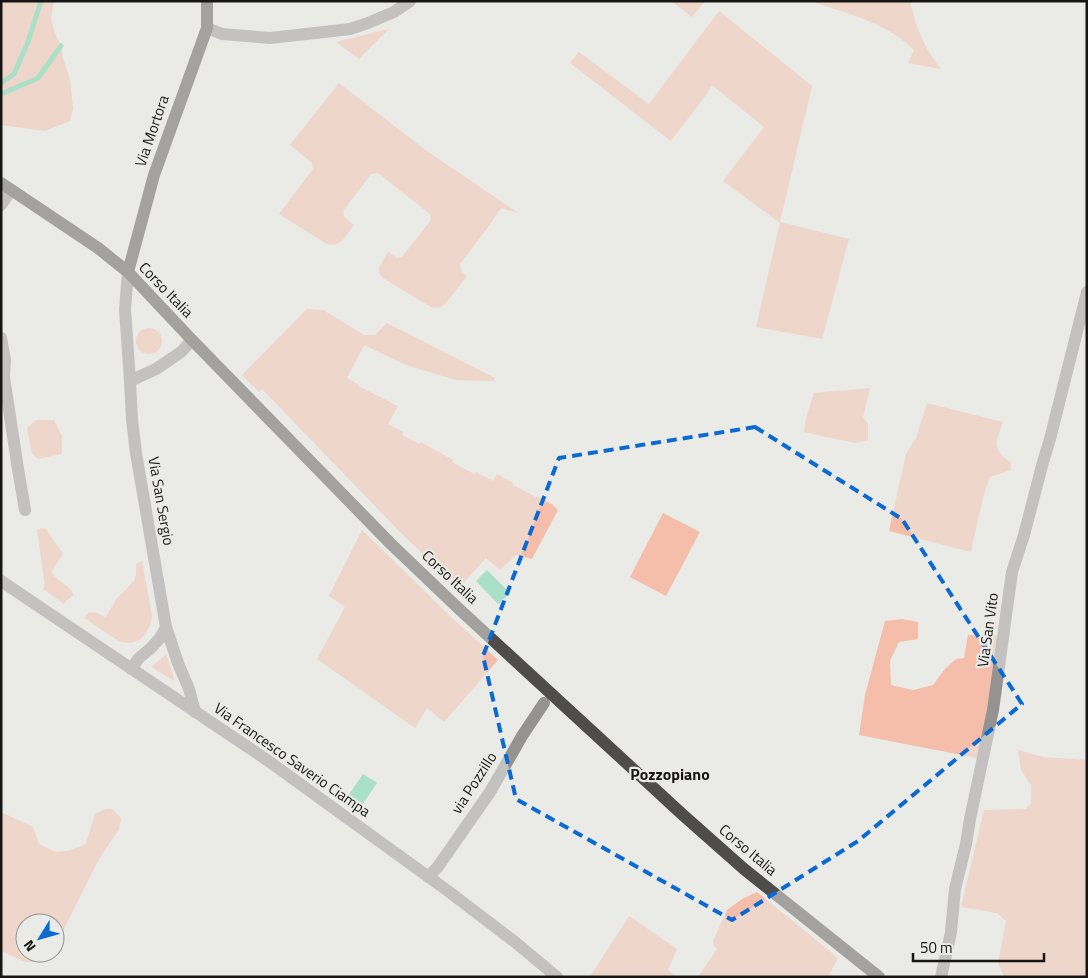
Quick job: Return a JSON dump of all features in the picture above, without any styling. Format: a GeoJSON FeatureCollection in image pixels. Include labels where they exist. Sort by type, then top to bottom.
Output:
{"type":"FeatureCollection","features":[{"type":"Feature","properties":{"kind":"main road","name":"Via Mortora"},"geometry":{"type":"LineString","coordinates":[[128,272],[154,175],[206,28],[207,1]]}},
{"type":"Feature","properties":{"kind":"main road","name":"Corso Italia"},"geometry":{"type":"LineString","coordinates":[[6,186],[94,245],[128,272],[392,544],[458,608],[744,869],[879,977]]}},
{"type":"Feature","properties":{"kind":"street"},"geometry":{"type":"LineString","coordinates":[[206,28],[222,34],[270,38],[350,29],[394,12],[410,1]]}},
{"type":"Feature","properties":{"kind":"street","name":"Corso Italia"},"geometry":{"type":"LineString","coordinates":[[1,205],[6,186]]}},
{"type":"Feature","properties":{"kind":"street","name":"Via San Sergio"},"geometry":{"type":"LineString","coordinates":[[128,272],[125,309],[136,453],[166,627],[195,712]]}},
{"type":"Feature","properties":{"kind":"street","name":"Via San Vito"},"geometry":{"type":"LineString","coordinates":[[942,977],[951,932],[955,889],[993,710],[1012,572],[1050,439],[1087,292]]}},
{"type":"Feature","properties":{"kind":"street"},"geometry":{"type":"LineString","coordinates":[[1,338],[5,360],[4,377],[25,510]]}},
{"type":"Feature","properties":{"kind":"street"},"geometry":{"type":"LineString","coordinates":[[130,381],[156,369],[181,352],[192,340]]}},
{"type":"Feature","properties":{"kind":"street","name":"Via Francesco Saverio Ciampa"},"geometry":{"type":"LineString","coordinates":[[1,581],[274,766],[524,949],[557,977]]}},
{"type":"Feature","properties":{"kind":"street"},"geometry":{"type":"LineString","coordinates":[[131,669],[139,658],[152,648],[166,627]]}},
{"type":"Feature","properties":{"kind":"street","name":"via Pozzillo"},"geometry":{"type":"LineString","coordinates":[[428,878],[490,792],[522,736],[544,703]]}},
{"type":"Feature","properties":{"kind":"highlighted area"},"geometry":{"type":"Polygon","coordinates":[[[755,427],[902,519],[1022,704],[858,841],[732,920],[516,799],[483,656],[559,458],[755,427]]]}},
{"type":"Feature","properties":{"kind":"shaded area"},"geometry":{"type":"Polygon","coordinates":[[[1,1],[54,1],[51,18],[70,79],[73,109],[70,121],[45,131],[1,125],[1,1]]]}},
{"type":"Feature","properties":{"kind":"shaded area"},"geometry":{"type":"Polygon","coordinates":[[[676,1],[705,1],[692,17],[674,3],[676,1]]]}},
{"type":"Feature","properties":{"kind":"shaded area"},"geometry":{"type":"Polygon","coordinates":[[[815,1],[910,1],[921,37],[941,69],[908,63],[914,50],[893,33],[868,21],[816,3],[815,1]]]}},
{"type":"Feature","properties":{"kind":"shaded area"},"geometry":{"type":"Polygon","coordinates":[[[719,11],[812,86],[780,222],[849,239],[822,339],[756,327],[780,223],[723,181],[764,127],[712,85],[671,141],[570,63],[579,52],[649,104],[719,11]]]}},
{"type":"Feature","properties":{"kind":"shaded area"},"geometry":{"type":"Polygon","coordinates":[[[389,29],[359,59],[336,42],[389,29]]]}},
{"type":"Feature","properties":{"kind":"shaded area"},"geometry":{"type":"Polygon","coordinates":[[[339,83],[424,149],[518,213],[501,208],[460,264],[461,271],[467,276],[442,306],[437,308],[431,307],[383,278],[379,273],[379,268],[388,252],[397,258],[402,257],[431,220],[430,214],[378,173],[371,174],[343,211],[344,217],[354,225],[345,237],[335,245],[325,243],[279,214],[313,169],[312,163],[290,145],[339,83]]]}},
{"type":"Feature","properties":{"kind":"shaded area"},"geometry":{"type":"Polygon","coordinates":[[[307,309],[323,310],[364,335],[375,335],[387,323],[495,378],[493,381],[456,380],[406,365],[364,345],[347,378],[358,386],[398,406],[388,424],[403,432],[402,435],[419,444],[421,442],[474,474],[476,472],[493,481],[497,474],[513,483],[513,485],[553,505],[558,510],[532,559],[516,555],[500,570],[486,558],[459,588],[402,534],[262,389],[259,392],[242,375],[307,309]]]}},
{"type":"Feature","properties":{"kind":"shaded area"},"geometry":{"type":"Polygon","coordinates":[[[149,328],[158,332],[162,341],[158,350],[149,354],[140,350],[136,341],[140,332],[149,328]]]}},
{"type":"Feature","properties":{"kind":"shaded area"},"geometry":{"type":"Polygon","coordinates":[[[870,388],[863,417],[868,424],[868,440],[855,443],[804,432],[806,418],[814,393],[870,388]]]}},
{"type":"Feature","properties":{"kind":"shaded area"},"geometry":{"type":"Polygon","coordinates":[[[927,403],[1003,422],[997,445],[1001,453],[1011,463],[1011,470],[990,477],[983,497],[971,552],[889,531],[906,454],[916,438],[927,403]]]}},
{"type":"Feature","properties":{"kind":"shaded area"},"geometry":{"type":"Polygon","coordinates":[[[36,420],[54,420],[62,436],[62,454],[38,459],[32,453],[27,428],[36,420]]]}},
{"type":"Feature","properties":{"kind":"shaded area"},"geometry":{"type":"Polygon","coordinates":[[[663,513],[700,532],[666,596],[630,577],[663,513]]]}},
{"type":"Feature","properties":{"kind":"shaded area"},"geometry":{"type":"Polygon","coordinates":[[[41,528],[46,529],[63,554],[51,572],[74,595],[64,604],[43,589],[45,586],[37,530],[41,528]]]}},
{"type":"Feature","properties":{"kind":"shaded area"},"geometry":{"type":"Polygon","coordinates":[[[362,530],[498,660],[444,722],[427,708],[415,728],[317,659],[345,607],[329,596],[362,530]]]}},
{"type":"Feature","properties":{"kind":"shaded area"},"geometry":{"type":"Polygon","coordinates":[[[142,561],[152,616],[151,621],[146,632],[139,640],[129,643],[119,641],[85,618],[91,612],[105,617],[107,615],[117,598],[135,579],[136,564],[142,561]]]}},
{"type":"Feature","properties":{"kind":"shaded area"},"geometry":{"type":"Polygon","coordinates":[[[487,570],[510,593],[498,604],[476,581],[487,570]]]}},
{"type":"Feature","properties":{"kind":"shaded area"},"geometry":{"type":"Polygon","coordinates":[[[902,619],[918,622],[918,639],[899,642],[890,661],[891,685],[913,690],[933,685],[945,669],[956,659],[964,658],[968,635],[998,635],[989,706],[977,758],[859,735],[865,695],[885,621],[902,619]]]}},
{"type":"Feature","properties":{"kind":"shaded area"},"geometry":{"type":"Polygon","coordinates":[[[166,654],[174,678],[174,681],[152,667],[166,654]]]}},
{"type":"Feature","properties":{"kind":"shaded area"},"geometry":{"type":"Polygon","coordinates":[[[1018,750],[1043,757],[1087,760],[1087,977],[1004,977],[998,963],[1006,921],[997,913],[961,907],[984,810],[1026,809],[1031,803],[1031,785],[1021,770],[1018,750]]]}},
{"type":"Feature","properties":{"kind":"shaded area"},"geometry":{"type":"Polygon","coordinates":[[[363,774],[377,783],[362,805],[348,796],[363,774]]]}},
{"type":"Feature","properties":{"kind":"shaded area"},"geometry":{"type":"Polygon","coordinates":[[[106,809],[112,809],[121,818],[119,829],[99,859],[65,927],[65,913],[15,913],[15,957],[1,951],[1,812],[33,827],[39,844],[55,852],[68,851],[86,844],[95,814],[106,809]]]}},
{"type":"Feature","properties":{"kind":"shaded area"},"geometry":{"type":"Polygon","coordinates":[[[757,892],[838,958],[828,977],[698,977],[717,949],[713,941],[727,910],[742,899],[757,892]]]}},
{"type":"Feature","properties":{"kind":"shaded area"},"geometry":{"type":"Polygon","coordinates":[[[629,916],[677,949],[668,970],[677,977],[590,977],[629,916]]]}},
{"type":"Feature","properties":{"kind":"waterway"},"geometry":{"type":"LineString","coordinates":[[1,83],[14,74],[28,42],[41,1]]}},
{"type":"Feature","properties":{"kind":"waterway"},"geometry":{"type":"LineString","coordinates":[[1,94],[38,78],[61,46]]}},
{"type":"Feature","properties":{"kind":"district","name":"Pozzopiano"},"geometry":{"type":"Point","coordinates":[670,774]}}]}
